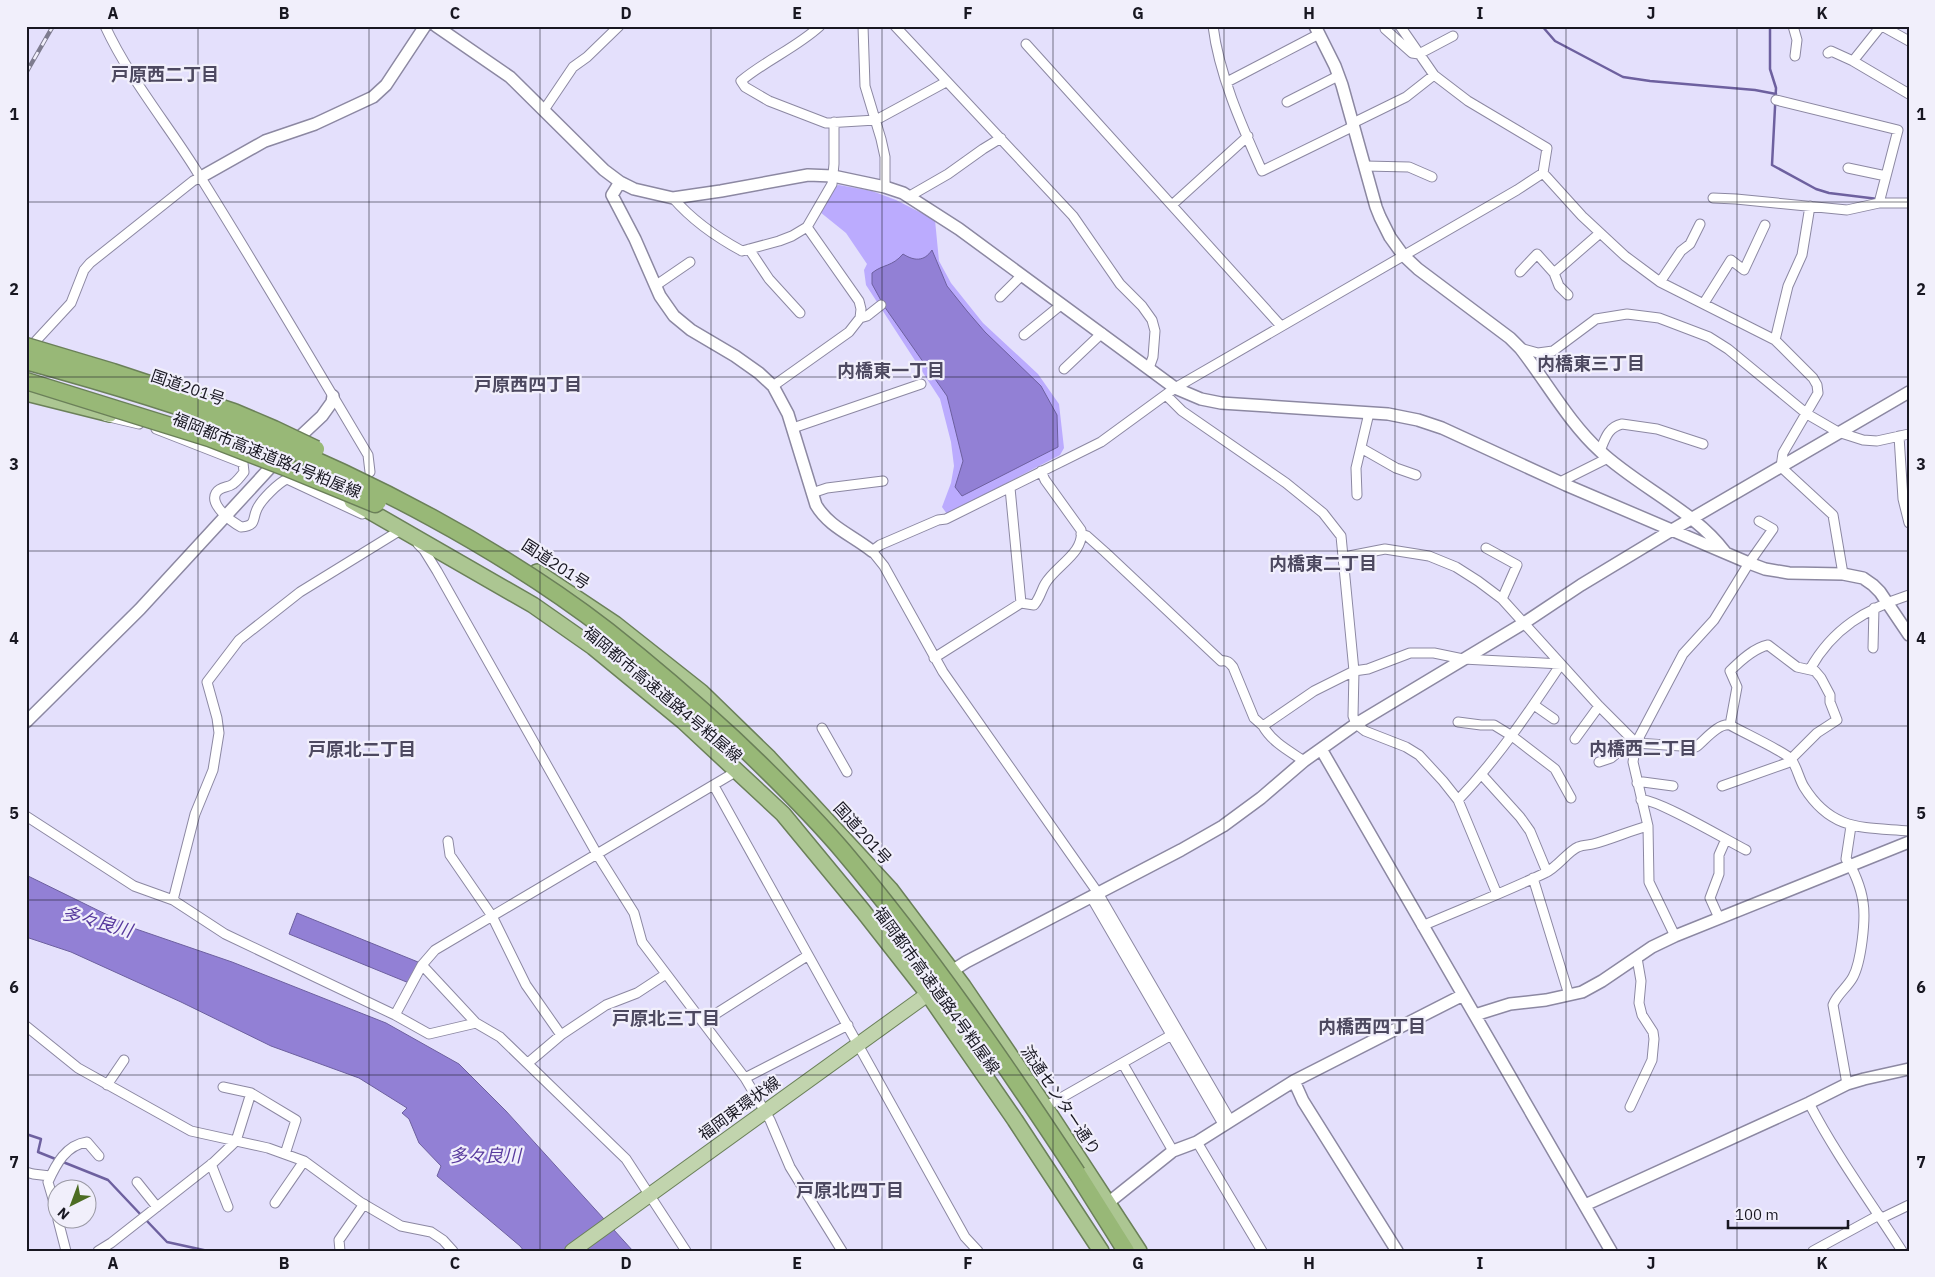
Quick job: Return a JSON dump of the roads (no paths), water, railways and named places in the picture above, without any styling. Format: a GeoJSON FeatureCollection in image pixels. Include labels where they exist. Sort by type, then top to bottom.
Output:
{"type":"FeatureCollection","features":[{"type":"Feature","properties":{"kind":"highway","name":"国道201号"},"geometry":{"type":"LineString","coordinates":[[29,349],[244,425],[291,445],[371,482],[503,550],[562,588],[641,644],[701,692],[769,758],[890,889],[952,971]]}},
{"type":"Feature","properties":{"kind":"highway"},"geometry":{"type":"LineString","coordinates":[[29,349],[113,372],[234,412],[274,429],[365,474],[420,512]]}},
{"type":"Feature","properties":{"kind":"highway"},"geometry":{"type":"LineString","coordinates":[[26,361],[87,378],[239,428],[349,476],[420,512]]}},
{"type":"Feature","properties":{"kind":"highway","name":"福岡都市高速道路4号粕屋線"},"geometry":{"type":"LineString","coordinates":[[26,372],[132,402],[216,431],[337,482],[424,526],[500,571],[600,638],[689,712],[745,764],[832,854],[911,951],[1126,1251]]}},
{"type":"Feature","properties":{"kind":"highway"},"geometry":{"type":"LineString","coordinates":[[26,381],[209,438],[375,504],[378,502]]}},
{"type":"Feature","properties":{"kind":"highway"},"geometry":{"type":"LineString","coordinates":[[26,393],[156,426],[270,468],[352,501],[533,604],[621,669],[683,720],[783,814],[928,994],[1015,1120],[1101,1251]]}},
{"type":"Feature","properties":{"kind":"highway","name":"福岡都市高速道路4号粕屋線"},"geometry":{"type":"LineString","coordinates":[[420,512],[496,556],[606,630],[701,709],[800,803],[843,850],[921,947],[951,988],[1036,1111],[1114,1251]]}},
{"type":"Feature","properties":{"kind":"highway","name":"流通センター通り"},"geometry":{"type":"LineString","coordinates":[[952,971],[1045,1107],[1139,1251]]}},
{"type":"Feature","properties":{"kind":"main road","name":"福岡東環状線"},"geometry":{"type":"LineString","coordinates":[[572,1251],[928,994]]}},
{"type":"Feature","properties":{"kind":"street"},"geometry":{"type":"LineString","coordinates":[[105,26],[129,70],[201,177],[333,396],[368,455],[370,472]]}},
{"type":"Feature","properties":{"kind":"street"},"geometry":{"type":"LineString","coordinates":[[29,349],[71,303],[84,270],[90,263],[194,181],[265,141],[315,124],[373,97],[386,85],[426,26]]}},
{"type":"Feature","properties":{"kind":"street"},"geometry":{"type":"LineString","coordinates":[[436,26],[510,77],[593,159],[620,182],[653,194],[673,198],[721,192],[808,176],[833,176],[886,186],[908,196],[959,229],[1149,368],[1171,392],[1182,411],[1286,483],[1323,513],[1341,536],[1354,671],[1353,716],[1356,724],[1365,731],[1419,754],[1458,800],[1496,894]]}},
{"type":"Feature","properties":{"kind":"street"},"geometry":{"type":"LineString","coordinates":[[544,110],[573,68],[619,26]]}},
{"type":"Feature","properties":{"kind":"street"},"geometry":{"type":"LineString","coordinates":[[820,26],[806,39],[741,81],[745,86],[769,101],[826,123],[876,120],[946,82]]}},
{"type":"Feature","properties":{"kind":"street"},"geometry":{"type":"LineString","coordinates":[[863,26],[865,86],[876,120],[884,157],[886,186]]}},
{"type":"Feature","properties":{"kind":"street"},"geometry":{"type":"LineString","coordinates":[[895,26],[1073,216],[1120,284],[1142,306],[1152,320],[1155,332],[1153,357],[1149,368]]}},
{"type":"Feature","properties":{"kind":"street"},"geometry":{"type":"LineString","coordinates":[[1214,26],[1217,50],[1227,82],[1262,171],[1406,97],[1434,75]]}},
{"type":"Feature","properties":{"kind":"street"},"geometry":{"type":"LineString","coordinates":[[872,551],[880,545],[938,520],[946,519],[1101,442],[1171,392],[1543,173],[1547,148],[1468,101],[1434,75],[1400,26]]}},
{"type":"Feature","properties":{"kind":"street"},"geometry":{"type":"LineString","coordinates":[[1793,26],[1797,40],[1795,56]]}},
{"type":"Feature","properties":{"kind":"street"},"geometry":{"type":"LineString","coordinates":[[1853,61],[1882,26],[1909,41]]}},
{"type":"Feature","properties":{"kind":"street"},"geometry":{"type":"LineString","coordinates":[[1385,29],[1412,53],[1419,54],[1453,36]]}},
{"type":"Feature","properties":{"kind":"street"},"geometry":{"type":"LineString","coordinates":[[1227,82],[1317,30],[1338,76],[1380,217],[1403,256],[1520,348],[1573,420],[1604,455],[1690,518],[1717,542],[1726,553]]}},
{"type":"Feature","properties":{"kind":"street"},"geometry":{"type":"LineString","coordinates":[[1026,44],[1281,326]]}},
{"type":"Feature","properties":{"kind":"street"},"geometry":{"type":"LineString","coordinates":[[1828,53],[1831,51],[1836,52],[1909,94]]}},
{"type":"Feature","properties":{"kind":"street"},"geometry":{"type":"LineString","coordinates":[[1287,102],[1338,76]]}},
{"type":"Feature","properties":{"kind":"street"},"geometry":{"type":"LineString","coordinates":[[1776,100],[1898,130],[1879,203]]}},
{"type":"Feature","properties":{"kind":"street"},"geometry":{"type":"LineString","coordinates":[[673,198],[687,214],[724,241],[742,251],[786,239],[806,227],[832,184],[834,122]]}},
{"type":"Feature","properties":{"kind":"street"},"geometry":{"type":"LineString","coordinates":[[1172,205],[1248,136]]}},
{"type":"Feature","properties":{"kind":"street"},"geometry":{"type":"LineString","coordinates":[[908,196],[948,174],[983,148],[1001,138]]}},
{"type":"Feature","properties":{"kind":"street"},"geometry":{"type":"LineString","coordinates":[[1365,166],[1409,167],[1432,177]]}},
{"type":"Feature","properties":{"kind":"street"},"geometry":{"type":"LineString","coordinates":[[1848,168],[1886,176]]}},
{"type":"Feature","properties":{"kind":"street"},"geometry":{"type":"LineString","coordinates":[[1543,173],[1600,233],[1625,256],[1660,282],[1775,340],[1818,385],[1818,393],[1807,414],[1782,452],[1781,467]]}},
{"type":"Feature","properties":{"kind":"street"},"geometry":{"type":"LineString","coordinates":[[620,182],[612,195],[635,239],[660,296],[691,330],[743,362],[773,386],[788,414],[816,505],[822,515],[832,525],[872,551],[884,566],[934,658],[1095,895],[1226,1122]]}},
{"type":"Feature","properties":{"kind":"street"},"geometry":{"type":"LineString","coordinates":[[1713,198],[1847,210],[1879,203],[1909,203]]}},
{"type":"Feature","properties":{"kind":"street"},"geometry":{"type":"LineString","coordinates":[[1775,340],[1788,286],[1802,255],[1810,206]]}},
{"type":"Feature","properties":{"kind":"street"},"geometry":{"type":"LineString","coordinates":[[1660,282],[1681,251],[1690,244],[1700,224]]}},
{"type":"Feature","properties":{"kind":"street"},"geometry":{"type":"LineString","coordinates":[[1704,303],[1731,260],[1744,270],[1765,225]]}},
{"type":"Feature","properties":{"kind":"street"},"geometry":{"type":"LineString","coordinates":[[773,386],[849,332],[860,318],[861,309],[859,301],[806,227]]}},
{"type":"Feature","properties":{"kind":"street"},"geometry":{"type":"LineString","coordinates":[[1554,273],[1600,233]]}},
{"type":"Feature","properties":{"kind":"street"},"geometry":{"type":"LineString","coordinates":[[749,249],[768,279],[800,313]]}},
{"type":"Feature","properties":{"kind":"street"},"geometry":{"type":"LineString","coordinates":[[1520,272],[1537,254],[1554,273],[1559,286],[1568,295]]}},
{"type":"Feature","properties":{"kind":"street"},"geometry":{"type":"LineString","coordinates":[[655,286],[690,262]]}},
{"type":"Feature","properties":{"kind":"street"},"geometry":{"type":"LineString","coordinates":[[1000,297],[1022,275]]}},
{"type":"Feature","properties":{"kind":"street"},"geometry":{"type":"LineString","coordinates":[[1024,335],[1062,304]]}},
{"type":"Feature","properties":{"kind":"street"},"geometry":{"type":"LineString","coordinates":[[860,318],[867,316],[881,305]]}},
{"type":"Feature","properties":{"kind":"street"},"geometry":{"type":"LineString","coordinates":[[1520,348],[1538,353],[1553,352],[1596,319],[1627,314],[1659,318],[1710,337],[1728,349],[1807,414],[1838,432],[1864,440],[1877,440],[1909,434]]}},
{"type":"Feature","properties":{"kind":"street"},"geometry":{"type":"LineString","coordinates":[[1064,369],[1102,333]]}},
{"type":"Feature","properties":{"kind":"street"},"geometry":{"type":"LineString","coordinates":[[793,428],[921,384]]}},
{"type":"Feature","properties":{"kind":"street"},"geometry":{"type":"LineString","coordinates":[[1171,392],[1221,403],[1396,416],[1442,428],[1560,482],[1749,564],[1765,569],[1789,572],[1843,574],[1863,578],[1873,585],[1909,635]]}},
{"type":"Feature","properties":{"kind":"street"},"geometry":{"type":"LineString","coordinates":[[928,994],[952,971],[1223,826],[1261,798],[1304,761],[1356,724],[1524,623],[1581,585],[1690,518],[1909,392]]}},
{"type":"Feature","properties":{"kind":"street"},"geometry":{"type":"LineString","coordinates":[[26,722],[140,609],[291,445],[330,406],[333,396]]}},
{"type":"Feature","properties":{"kind":"street"},"geometry":{"type":"LineString","coordinates":[[26,398],[146,425],[243,463],[244,472],[233,486],[221,488],[216,493],[214,500],[216,506],[241,527],[247,527],[252,523],[256,517],[257,509],[279,483],[287,479],[398,531],[416,542],[424,550],[597,854],[634,913],[642,942],[745,1078],[764,1111],[790,1167],[842,1251]]}},
{"type":"Feature","properties":{"kind":"street"},"geometry":{"type":"LineString","coordinates":[[1357,495],[1356,468],[1369,413]]}},
{"type":"Feature","properties":{"kind":"street"},"geometry":{"type":"LineString","coordinates":[[1560,482],[1604,455],[1610,431],[1617,425],[1657,429],[1703,444]]}},
{"type":"Feature","properties":{"kind":"street"},"geometry":{"type":"LineString","coordinates":[[1899,436],[1903,499],[1909,523]]}},
{"type":"Feature","properties":{"kind":"street"},"geometry":{"type":"LineString","coordinates":[[1361,448],[1396,468],[1416,475]]}},
{"type":"Feature","properties":{"kind":"street"},"geometry":{"type":"LineString","coordinates":[[1781,467],[1832,515],[1843,574]]}},
{"type":"Feature","properties":{"kind":"street"},"geometry":{"type":"LineString","coordinates":[[934,658],[1021,603],[1034,605],[1040,597],[1044,584],[1061,567],[1079,544],[1081,530],[1045,480],[1041,471]]}},
{"type":"Feature","properties":{"kind":"street"},"geometry":{"type":"LineString","coordinates":[[812,493],[827,488],[883,481]]}},
{"type":"Feature","properties":{"kind":"street"},"geometry":{"type":"LineString","coordinates":[[1010,488],[1021,603]]}},
{"type":"Feature","properties":{"kind":"street"},"geometry":{"type":"LineString","coordinates":[[1598,762],[1610,758],[1634,741],[1683,654],[1714,620],[1773,529],[1759,521]]}},
{"type":"Feature","properties":{"kind":"street"},"geometry":{"type":"LineString","coordinates":[[173,900],[195,814],[213,770],[219,734],[208,682],[239,640],[300,592],[398,531]]}},
{"type":"Feature","properties":{"kind":"street"},"geometry":{"type":"LineString","coordinates":[[1081,534],[1087,536],[1105,552],[1221,661],[1225,660],[1234,667],[1254,718],[1282,747],[1304,761]]}},
{"type":"Feature","properties":{"kind":"street"},"geometry":{"type":"LineString","coordinates":[[1486,548],[1517,564],[1502,599]]}},
{"type":"Feature","properties":{"kind":"street"},"geometry":{"type":"LineString","coordinates":[[1344,557],[1385,549],[1429,556],[1456,567],[1502,599],[1599,706],[1634,741],[1696,748],[1725,724],[1730,725],[1790,759],[1804,787],[1819,806],[1841,822],[1851,826],[1879,830],[1909,831]]}},
{"type":"Feature","properties":{"kind":"street"},"geometry":{"type":"LineString","coordinates":[[1810,669],[1839,631],[1874,608],[1909,594]]}},
{"type":"Feature","properties":{"kind":"street"},"geometry":{"type":"LineString","coordinates":[[1873,648],[1874,608]]}},
{"type":"Feature","properties":{"kind":"street"},"geometry":{"type":"LineString","coordinates":[[1722,786],[1787,763],[1816,733],[1837,720],[1830,702],[1830,695],[1815,671],[1798,666],[1768,645],[1762,646],[1748,655],[1730,671],[1737,687],[1730,725]]}},
{"type":"Feature","properties":{"kind":"street"},"geometry":{"type":"LineString","coordinates":[[1263,726],[1314,691],[1354,671],[1368,669],[1410,653],[1434,653],[1463,659],[1561,664]]}},
{"type":"Feature","properties":{"kind":"street"},"geometry":{"type":"LineString","coordinates":[[1458,800],[1482,775],[1512,736],[1561,664]]}},
{"type":"Feature","properties":{"kind":"street"},"geometry":{"type":"LineString","coordinates":[[1534,705],[1554,719]]}},
{"type":"Feature","properties":{"kind":"street"},"geometry":{"type":"LineString","coordinates":[[1574,740],[1599,706]]}},
{"type":"Feature","properties":{"kind":"street"},"geometry":{"type":"LineString","coordinates":[[1458,722],[1482,725],[1494,724],[1512,736],[1555,769],[1571,798]]}},
{"type":"Feature","properties":{"kind":"street"},"geometry":{"type":"LineString","coordinates":[[822,728],[847,772]]}},
{"type":"Feature","properties":{"kind":"street"},"geometry":{"type":"LineString","coordinates":[[1634,741],[1633,762],[1648,826],[1649,882],[1675,936]]}},
{"type":"Feature","properties":{"kind":"street"},"geometry":{"type":"LineString","coordinates":[[1321,749],[1611,1251]]}},
{"type":"Feature","properties":{"kind":"street"},"geometry":{"type":"LineString","coordinates":[[395,1015],[422,965],[434,950],[737,771]]}},
{"type":"Feature","properties":{"kind":"street"},"geometry":{"type":"LineString","coordinates":[[1482,775],[1520,817],[1530,831],[1547,872]]}},
{"type":"Feature","properties":{"kind":"street"},"geometry":{"type":"LineString","coordinates":[[1637,783],[1673,786]]}},
{"type":"Feature","properties":{"kind":"street"},"geometry":{"type":"LineString","coordinates":[[714,786],[965,1237],[978,1251]]}},
{"type":"Feature","properties":{"kind":"street"},"geometry":{"type":"LineString","coordinates":[[1641,800],[1646,799],[1659,805],[1746,850]]}},
{"type":"Feature","properties":{"kind":"street"},"geometry":{"type":"LineString","coordinates":[[26,816],[134,886],[173,900],[225,934],[395,1015],[429,1034],[476,1023]]}},
{"type":"Feature","properties":{"kind":"street"},"geometry":{"type":"LineString","coordinates":[[1422,926],[1496,894],[1511,890],[1517,885],[1547,872],[1557,866],[1578,847],[1648,826]]}},
{"type":"Feature","properties":{"kind":"street"},"geometry":{"type":"LineString","coordinates":[[1847,1084],[1833,1005],[1835,999],[1852,979],[1859,958],[1863,936],[1864,902],[1851,866],[1846,859],[1851,826]]}},
{"type":"Feature","properties":{"kind":"street"},"geometry":{"type":"LineString","coordinates":[[1719,918],[1710,898],[1718,874],[1719,855],[1726,839]]}},
{"type":"Feature","properties":{"kind":"street"},"geometry":{"type":"LineString","coordinates":[[448,841],[450,855],[492,916],[526,985],[562,1035]]}},
{"type":"Feature","properties":{"kind":"street"},"geometry":{"type":"LineString","coordinates":[[1475,1015],[1510,1004],[1582,992],[1652,948],[1675,936],[1909,842]]}},
{"type":"Feature","properties":{"kind":"street"},"geometry":{"type":"LineString","coordinates":[[1533,878],[1569,995]]}},
{"type":"Feature","properties":{"kind":"street"},"geometry":{"type":"LineString","coordinates":[[703,1022],[807,956]]}},
{"type":"Feature","properties":{"kind":"street"},"geometry":{"type":"LineString","coordinates":[[1630,1107],[1652,1060],[1654,1039],[1653,1032],[1642,1015],[1640,1003],[1641,981],[1637,958]]}},
{"type":"Feature","properties":{"kind":"street"},"geometry":{"type":"LineString","coordinates":[[422,965],[476,1023],[500,1038],[528,1063],[626,1159],[686,1251]]}},
{"type":"Feature","properties":{"kind":"street"},"geometry":{"type":"LineString","coordinates":[[528,1063],[562,1035],[606,1005],[637,993],[666,974]]}},
{"type":"Feature","properties":{"kind":"street"},"geometry":{"type":"LineString","coordinates":[[1108,1203],[1173,1152],[1197,1142],[1294,1081],[1463,995]]}},
{"type":"Feature","properties":{"kind":"street"},"geometry":{"type":"LineString","coordinates":[[745,1078],[848,1025]]}},
{"type":"Feature","properties":{"kind":"street"},"geometry":{"type":"LineString","coordinates":[[26,1026],[78,1068],[191,1131],[268,1148],[304,1161],[364,1204],[401,1226],[431,1232],[443,1240],[453,1251]]}},
{"type":"Feature","properties":{"kind":"street"},"geometry":{"type":"LineString","coordinates":[[1045,1107],[1175,1033]]}},
{"type":"Feature","properties":{"kind":"street"},"geometry":{"type":"LineString","coordinates":[[107,1085],[124,1060]]}},
{"type":"Feature","properties":{"kind":"street"},"geometry":{"type":"LineString","coordinates":[[1123,1064],[1173,1152]]}},
{"type":"Feature","properties":{"kind":"street"},"geometry":{"type":"LineString","coordinates":[[1585,1205],[1847,1084],[1909,1070]]}},
{"type":"Feature","properties":{"kind":"street"},"geometry":{"type":"LineString","coordinates":[[1294,1081],[1303,1101],[1397,1251]]}},
{"type":"Feature","properties":{"kind":"street"},"geometry":{"type":"LineString","coordinates":[[223,1087],[251,1093],[296,1120],[285,1154]]}},
{"type":"Feature","properties":{"kind":"street"},"geometry":{"type":"LineString","coordinates":[[98,1251],[111,1244],[236,1141],[251,1093]]}},
{"type":"Feature","properties":{"kind":"street"},"geometry":{"type":"LineString","coordinates":[[1809,1103],[1837,1154],[1881,1216],[1902,1251]]}},
{"type":"Feature","properties":{"kind":"street"},"geometry":{"type":"LineString","coordinates":[[49,1180],[57,1162],[69,1149],[79,1143],[87,1142],[99,1156]]}},
{"type":"Feature","properties":{"kind":"street"},"geometry":{"type":"LineString","coordinates":[[1197,1142],[1262,1251]]}},
{"type":"Feature","properties":{"kind":"street"},"geometry":{"type":"LineString","coordinates":[[275,1202],[304,1161]]}},
{"type":"Feature","properties":{"kind":"street"},"geometry":{"type":"LineString","coordinates":[[210,1164],[228,1208]]}},
{"type":"Feature","properties":{"kind":"street"},"geometry":{"type":"LineString","coordinates":[[26,1172],[50,1176]]}},
{"type":"Feature","properties":{"kind":"street"},"geometry":{"type":"LineString","coordinates":[[137,1182],[157,1207]]}},
{"type":"Feature","properties":{"kind":"street"},"geometry":{"type":"LineString","coordinates":[[340,1251],[339,1240],[364,1204]]}},
{"type":"Feature","properties":{"kind":"street"},"geometry":{"type":"LineString","coordinates":[[1813,1251],[1881,1216],[1909,1205]]}},
{"type":"Feature","properties":{"kind":"street"},"geometry":{"type":"LineString","coordinates":[[61,1230],[66,1251]]}},
{"type":"Feature","properties":{"kind":"water"},"geometry":{"type":"Polygon","coordinates":[[[932,250],[947,286],[985,332],[1041,386],[1057,415],[1058,447],[962,496],[955,487],[963,461],[947,396],[884,306],[872,284],[872,273],[895,261],[903,254],[919,259],[926,257],[932,250]]]}},
{"type":"Feature","properties":{"kind":"water","name":"多々良川"},"geometry":{"type":"Polygon","coordinates":[[[26,875],[136,929],[232,962],[386,1023],[459,1064],[506,1111],[633,1251],[524,1251],[437,1176],[441,1166],[419,1143],[409,1119],[402,1113],[407,1108],[359,1078],[271,1046],[181,1002],[71,952],[26,937],[26,875]]]}},
{"type":"Feature","properties":{"kind":"water"},"geometry":{"type":"Polygon","coordinates":[[[297,913],[418,962],[409,983],[289,934],[297,913]]]}},
{"type":"Feature","properties":{"kind":"waterway"},"geometry":{"type":"LineString","coordinates":[[1542,26],[1555,41],[1623,77],[1755,90],[1776,94]]}},
{"type":"Feature","properties":{"kind":"waterway"},"geometry":{"type":"LineString","coordinates":[[1770,26],[1770,69],[1776,88],[1772,165],[1816,189],[1829,193],[1878,199]]}},
{"type":"Feature","properties":{"kind":"waterway"},"geometry":{"type":"LineString","coordinates":[[26,1134],[41,1139],[38,1152],[108,1180],[142,1216]]}},
{"type":"Feature","properties":{"kind":"waterway"},"geometry":{"type":"LineString","coordinates":[[146,1220],[167,1242],[208,1251]]}},
{"type":"Feature","properties":{"kind":"railway"},"geometry":{"type":"LineString","coordinates":[[26,73],[53,26]]}},
{"type":"Feature","properties":{"kind":"district","name":"戸原西二丁目"},"geometry":{"type":"Point","coordinates":[165,75]}},
{"type":"Feature","properties":{"kind":"district","name":"内橋東三丁目"},"geometry":{"type":"Point","coordinates":[1591,364]}},
{"type":"Feature","properties":{"kind":"district","name":"内橋東一丁目"},"geometry":{"type":"Point","coordinates":[891,371]}},
{"type":"Feature","properties":{"kind":"district","name":"戸原西四丁目"},"geometry":{"type":"Point","coordinates":[528,385]}},
{"type":"Feature","properties":{"kind":"district","name":"内橋東二丁目"},"geometry":{"type":"Point","coordinates":[1323,564]}},
{"type":"Feature","properties":{"kind":"district","name":"内橋西二丁目"},"geometry":{"type":"Point","coordinates":[1643,749]}},
{"type":"Feature","properties":{"kind":"district","name":"戸原北二丁目"},"geometry":{"type":"Point","coordinates":[362,750]}},
{"type":"Feature","properties":{"kind":"district","name":"戸原北三丁目"},"geometry":{"type":"Point","coordinates":[666,1019]}},
{"type":"Feature","properties":{"kind":"district","name":"内橋西四丁目"},"geometry":{"type":"Point","coordinates":[1372,1027]}},
{"type":"Feature","properties":{"kind":"district","name":"戸原北四丁目"},"geometry":{"type":"Point","coordinates":[850,1191]}}]}
